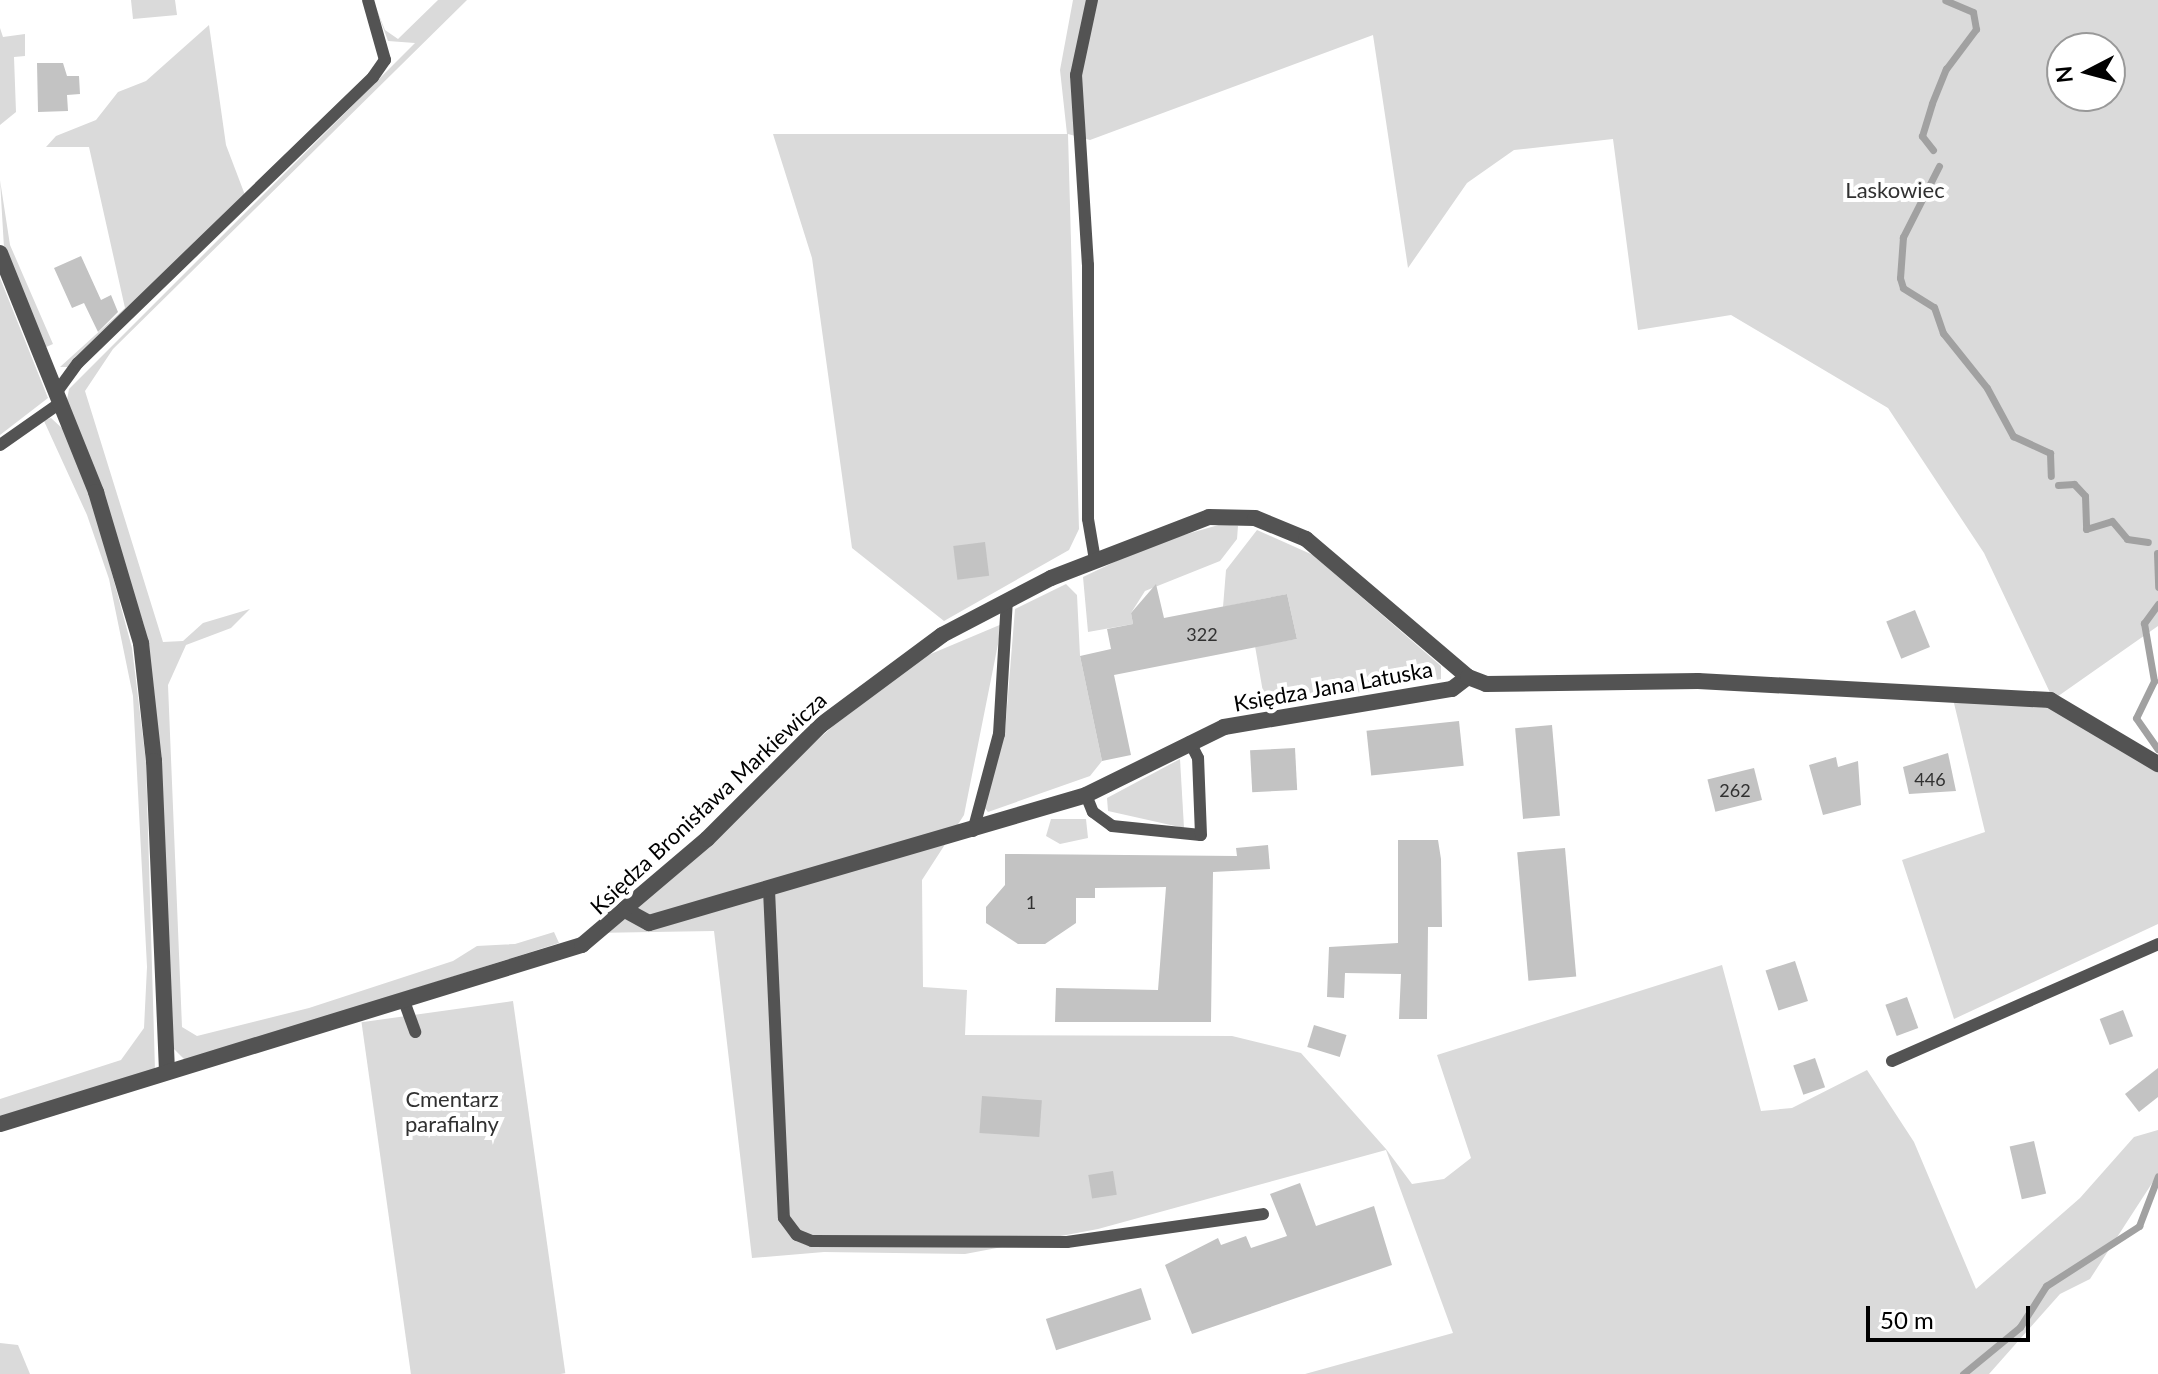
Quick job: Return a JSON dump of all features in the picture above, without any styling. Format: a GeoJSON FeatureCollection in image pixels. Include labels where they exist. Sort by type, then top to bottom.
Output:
{"type":"FeatureCollection","features":[{"type":"Feature","properties":{"kind":"street"},"geometry":{"type":"LineString","coordinates":[[0,253],[110,532],[141,643],[154,761],[167,1072]]}},
{"type":"Feature","properties":{"kind":"street","name":"Księdza Bronisława Markiewicza"},"geometry":{"type":"LineString","coordinates":[[0,1124],[582,945],[627,911],[821,725],[942,635],[1095,560],[1209,517],[1255,518],[1306,539],[1468,677]]}},
{"type":"Feature","properties":{"kind":"street"},"geometry":{"type":"LineString","coordinates":[[1468,677],[1486,684],[1698,681],[2050,700],[2158,764]]}},
{"type":"Feature","properties":{"kind":"street","name":"Księdza Jana Latuska"},"geometry":{"type":"LineString","coordinates":[[627,911],[649,923],[769,890],[1086,795],[1224,727],[1452,689],[1468,677]]}},
{"type":"Feature","properties":{"kind":"lane"},"geometry":{"type":"LineString","coordinates":[[0,445],[58,398],[78,363],[373,77],[385,60],[368,0]]}},
{"type":"Feature","properties":{"kind":"lane"},"geometry":{"type":"LineString","coordinates":[[1092,0],[1076,75],[1088,265],[1088,519],[1095,560]]}},
{"type":"Feature","properties":{"kind":"lane"},"geometry":{"type":"LineString","coordinates":[[973,831],[999,734],[1007,601]]}},
{"type":"Feature","properties":{"kind":"lane"},"geometry":{"type":"LineString","coordinates":[[1086,795],[1093,812],[1112,826],[1201,835],[1198,758],[1190,742]]}},
{"type":"Feature","properties":{"kind":"lane"},"geometry":{"type":"LineString","coordinates":[[769,890],[784,1218],[797,1235],[812,1241],[1067,1242],[1263,1214]]}},
{"type":"Feature","properties":{"kind":"lane"},"geometry":{"type":"LineString","coordinates":[[1892,1061],[2158,944]]}},
{"type":"Feature","properties":{"kind":"lane"},"geometry":{"type":"LineString","coordinates":[[404,1001],[415,1032]]}},
{"type":"Feature","properties":{"kind":"green space"},"geometry":{"type":"Polygon","coordinates":[[[131,0],[175,0],[177,15],[133,19],[131,0]]]}},
{"type":"Feature","properties":{"kind":"green space"},"geometry":{"type":"Polygon","coordinates":[[[373,0],[385,30],[398,39],[438,0],[467,0],[113,349],[85,391],[163,642],[183,641],[203,623],[250,609],[231,628],[186,645],[168,685],[182,1027],[197,1036],[309,1008],[453,961],[477,946],[515,944],[554,932],[559,943],[186,1061],[171,1046],[154,691],[144,625],[67,400],[69,389],[415,43],[388,41],[373,0]]]}},
{"type":"Feature","properties":{"kind":"green space","name":"Laskowiec"},"geometry":{"type":"Polygon","coordinates":[[[1073,0],[2158,0],[2158,626],[2054,699],[2158,771],[2158,924],[1954,1019],[1902,860],[1985,832],[1953,699],[2053,699],[1984,553],[1888,408],[1731,315],[1638,330],[1613,139],[1514,150],[1467,183],[1408,268],[1373,35],[1090,140],[1068,134],[1079,529],[1069,550],[944,621],[852,548],[812,258],[773,134],[1067,134],[1060,70],[1073,0]]]}},
{"type":"Feature","properties":{"kind":"green space"},"geometry":{"type":"Polygon","coordinates":[[[209,25],[226,145],[245,195],[69,367],[60,367],[125,308],[89,147],[46,147],[56,136],[96,120],[118,92],[146,81],[209,25]]]}},
{"type":"Feature","properties":{"kind":"green space"},"geometry":{"type":"Polygon","coordinates":[[[0,28],[3,37],[25,34],[25,56],[14,57],[16,112],[0,125],[0,28]]]}},
{"type":"Feature","properties":{"kind":"green space"},"geometry":{"type":"Polygon","coordinates":[[[0,180],[10,245],[53,344],[44,348],[4,248],[0,180]]]}},
{"type":"Feature","properties":{"kind":"green space"},"geometry":{"type":"Polygon","coordinates":[[[0,278],[48,398],[0,435],[0,278]]]}},
{"type":"Feature","properties":{"kind":"green space"},"geometry":{"type":"Polygon","coordinates":[[[51,418],[64,430],[91,496],[132,648],[146,762],[155,1070],[0,1119],[0,1099],[121,1060],[144,1028],[147,967],[133,696],[109,579],[87,515],[44,421],[33,423],[51,418]]]}},
{"type":"Feature","properties":{"kind":"green space"},"geometry":{"type":"Polygon","coordinates":[[[1222,524],[1238,526],[1237,539],[1220,561],[1145,591],[1131,613],[1133,624],[1088,632],[1083,577],[1152,544],[1222,524]]]}},
{"type":"Feature","properties":{"kind":"green space"},"geometry":{"type":"Polygon","coordinates":[[[1257,530],[1313,555],[1441,666],[1441,679],[1251,710],[1264,698],[1255,646],[1297,639],[1287,594],[1223,607],[1226,570],[1257,530]]]}},
{"type":"Feature","properties":{"kind":"green space"},"geometry":{"type":"Polygon","coordinates":[[[1066,584],[1077,595],[1080,656],[1102,761],[1090,776],[988,812],[982,805],[1005,732],[1015,609],[1066,584]]]}},
{"type":"Feature","properties":{"kind":"green space"},"geometry":{"type":"Polygon","coordinates":[[[1002,624],[964,815],[922,880],[923,987],[967,990],[965,1035],[1232,1036],[1301,1053],[1386,1149],[1412,1184],[1444,1179],[1471,1158],[1437,1055],[1722,965],[1761,1111],[1792,1108],[1867,1070],[1914,1142],[1976,1289],[2080,1198],[2134,1137],[2158,1130],[2158,1174],[2090,1279],[2060,1294],[1989,1374],[1305,1374],[1453,1333],[1386,1150],[1098,1229],[965,1254],[824,1252],[752,1258],[714,931],[591,933],[689,856],[833,726],[926,656],[1002,624]]]}},
{"type":"Feature","properties":{"kind":"green space"},"geometry":{"type":"Polygon","coordinates":[[[1180,759],[1184,828],[1108,811],[1107,798],[1180,759]]]}},
{"type":"Feature","properties":{"kind":"green space"},"geometry":{"type":"Polygon","coordinates":[[[1051,819],[1086,819],[1088,838],[1060,844],[1046,836],[1051,819]]]}},
{"type":"Feature","properties":{"kind":"green space","name":"Cmentarz parafialny"},"geometry":{"type":"Polygon","coordinates":[[[513,1001],[565,1373],[411,1374],[361,1022],[513,1001]]]}},
{"type":"Feature","properties":{"kind":"green space"},"geometry":{"type":"Polygon","coordinates":[[[0,1343],[18,1345],[30,1374],[0,1374],[0,1343]]]}},
{"type":"Feature","properties":{"kind":"building"},"geometry":{"type":"Polygon","coordinates":[[[37,63],[63,63],[67,76],[79,76],[80,94],[67,95],[68,111],[38,112],[37,63]]]}},
{"type":"Feature","properties":{"kind":"building"},"geometry":{"type":"Polygon","coordinates":[[[81,256],[101,300],[111,295],[118,312],[98,332],[84,303],[72,308],[54,268],[81,256]]]}},
{"type":"Feature","properties":{"kind":"building"},"geometry":{"type":"Polygon","coordinates":[[[985,542],[989,576],[957,580],[953,546],[985,542]]]}},
{"type":"Feature","properties":{"kind":"building"},"geometry":{"type":"Polygon","coordinates":[[[1156,584],[1164,618],[1287,594],[1297,639],[1114,675],[1131,755],[1102,761],[1080,656],[1111,649],[1107,629],[1133,624],[1131,613],[1156,584]]]}},
{"type":"Feature","properties":{"kind":"building"},"geometry":{"type":"Polygon","coordinates":[[[1915,610],[1930,647],[1901,659],[1886,622],[1915,610]]]}},
{"type":"Feature","properties":{"kind":"building"},"geometry":{"type":"Polygon","coordinates":[[[1459,721],[1464,766],[1371,775],[1367,731],[1459,721]]]}},
{"type":"Feature","properties":{"kind":"building"},"geometry":{"type":"Polygon","coordinates":[[[1552,725],[1560,816],[1523,819],[1515,728],[1552,725]]]}},
{"type":"Feature","properties":{"kind":"building"},"geometry":{"type":"Polygon","coordinates":[[[1295,748],[1297,790],[1252,792],[1250,750],[1295,748]]]}},
{"type":"Feature","properties":{"kind":"building"},"geometry":{"type":"Polygon","coordinates":[[[1948,753],[1956,791],[1909,794],[1903,767],[1948,753]]]}},
{"type":"Feature","properties":{"kind":"building"},"geometry":{"type":"Polygon","coordinates":[[[1836,757],[1838,767],[1858,761],[1861,805],[1823,815],[1809,765],[1836,757]]]}},
{"type":"Feature","properties":{"kind":"building"},"geometry":{"type":"Polygon","coordinates":[[[1754,768],[1762,800],[1715,812],[1707,780],[1754,768]]]}},
{"type":"Feature","properties":{"kind":"building"},"geometry":{"type":"Polygon","coordinates":[[[1398,840],[1438,840],[1442,927],[1428,927],[1427,1019],[1399,1019],[1401,974],[1345,973],[1344,998],[1327,997],[1329,947],[1398,943],[1398,840]]]}},
{"type":"Feature","properties":{"kind":"building"},"geometry":{"type":"Polygon","coordinates":[[[1268,845],[1270,869],[1213,872],[1211,1022],[1055,1022],[1056,988],[1158,990],[1166,887],[1095,888],[1095,898],[1076,898],[1076,923],[1045,944],[1018,944],[986,923],[986,907],[1005,885],[1005,854],[1237,856],[1236,848],[1268,845]]]}},
{"type":"Feature","properties":{"kind":"building"},"geometry":{"type":"Polygon","coordinates":[[[1565,848],[1576,977],[1528,981],[1517,852],[1565,848]]]}},
{"type":"Feature","properties":{"kind":"building"},"geometry":{"type":"Polygon","coordinates":[[[1795,961],[1808,1001],[1778,1011],[1766,971],[1795,961]]]}},
{"type":"Feature","properties":{"kind":"building"},"geometry":{"type":"Polygon","coordinates":[[[1907,997],[1918,1028],[1897,1036],[1885,1005],[1907,997]]]}},
{"type":"Feature","properties":{"kind":"building"},"geometry":{"type":"Polygon","coordinates":[[[2123,1010],[2133,1036],[2110,1045],[2100,1019],[2123,1010]]]}},
{"type":"Feature","properties":{"kind":"building"},"geometry":{"type":"Polygon","coordinates":[[[1314,1025],[1347,1035],[1340,1057],[1307,1047],[1314,1025]]]}},
{"type":"Feature","properties":{"kind":"building"},"geometry":{"type":"Polygon","coordinates":[[[1815,1058],[1825,1087],[1803,1095],[1793,1065],[1815,1058]]]}},
{"type":"Feature","properties":{"kind":"building"},"geometry":{"type":"Polygon","coordinates":[[[2158,1068],[2158,1097],[2139,1112],[2125,1094],[2158,1068]]]}},
{"type":"Feature","properties":{"kind":"building"},"geometry":{"type":"Polygon","coordinates":[[[982,1096],[1042,1100],[1039,1137],[979,1133],[982,1096]]]}},
{"type":"Feature","properties":{"kind":"building"},"geometry":{"type":"Polygon","coordinates":[[[2034,1141],[2046,1194],[2022,1199],[2010,1147],[2034,1141]]]}},
{"type":"Feature","properties":{"kind":"building"},"geometry":{"type":"Polygon","coordinates":[[[1113,1171],[1117,1195],[1092,1199],[1088,1175],[1113,1171]]]}},
{"type":"Feature","properties":{"kind":"building"},"geometry":{"type":"Polygon","coordinates":[[[1300,1183],[1316,1226],[1374,1206],[1392,1265],[1192,1334],[1165,1265],[1218,1238],[1221,1245],[1246,1236],[1251,1248],[1287,1236],[1270,1194],[1300,1183]]]}},
{"type":"Feature","properties":{"kind":"building"},"geometry":{"type":"Polygon","coordinates":[[[1141,1288],[1151,1319],[1056,1350],[1046,1319],[1141,1288]]]}},
{"type":"Feature","properties":{"kind":"waterway"},"geometry":{"type":"LineString","coordinates":[[1933,150],[1922,136],[1932,103],[1946,69],[1976,29],[1973,12],[1945,0]]}},
{"type":"Feature","properties":{"kind":"waterway"},"geometry":{"type":"LineString","coordinates":[[1939,166],[1903,237],[1900,278],[1903,288],[1934,307],[1943,333],[1987,388],[2013,436],[2050,453],[2051,476]]}},
{"type":"Feature","properties":{"kind":"waterway"},"geometry":{"type":"LineString","coordinates":[[2058,485],[2074,484],[2085,496],[2086,529],[2112,521],[2127,539],[2148,542]]}},
{"type":"Feature","properties":{"kind":"waterway"},"geometry":{"type":"LineString","coordinates":[[2157,553],[2158,587]]}},
{"type":"Feature","properties":{"kind":"waterway"},"geometry":{"type":"LineString","coordinates":[[2158,604],[2144,623],[2154,681],[2136,718],[2158,749]]}},
{"type":"Feature","properties":{"kind":"waterway"},"geometry":{"type":"LineString","coordinates":[[1963,1374],[2020,1327],[2046,1286],[2139,1226],[2158,1176]]}}]}
